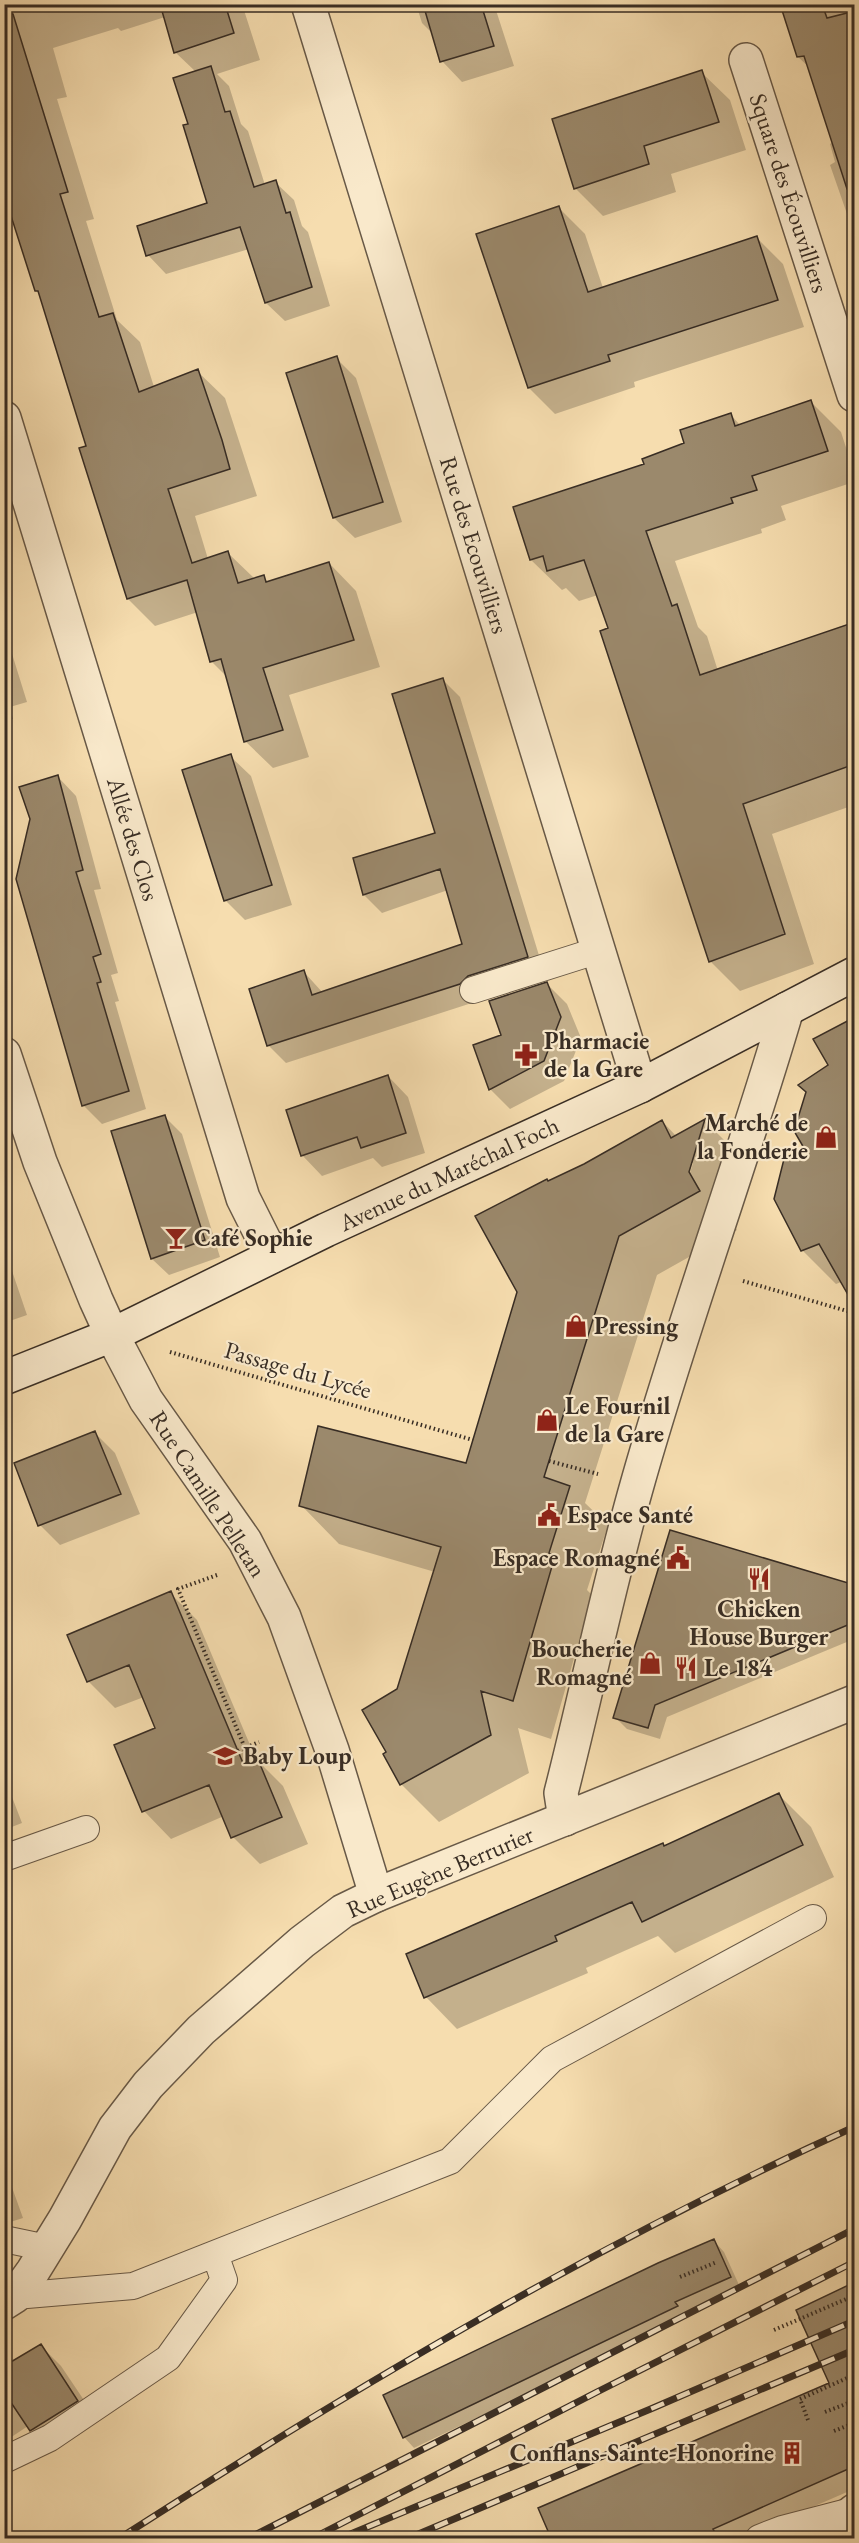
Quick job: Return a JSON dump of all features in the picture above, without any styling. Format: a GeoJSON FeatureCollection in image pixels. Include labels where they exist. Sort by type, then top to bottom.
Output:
{"type":"FeatureCollection","features":[{"type":"Feature","properties":{"kind":"street","name":"Rue des Ecouvilliers"},"geometry":{"type":"LineString","coordinates":[[308,4],[640,1086]]}},
{"type":"Feature","properties":{"kind":"street","name":"Square des Écouvilliers"},"geometry":{"type":"LineString","coordinates":[[746,60],[855,395]]}},
{"type":"Feature","properties":{"kind":"street","name":"Allée des Clos"},"geometry":{"type":"LineString","coordinates":[[4,418],[243,1198],[272,1256]]}},
{"type":"Feature","properties":{"kind":"street","name":"Avenue du Maréchal Foch"},"geometry":{"type":"LineString","coordinates":[[4,1378],[112,1335],[272,1256],[640,1086],[855,974]]}},
{"type":"Feature","properties":{"kind":"street"},"geometry":{"type":"LineString","coordinates":[[565,1819],[561,1793],[637,1486],[703,1269],[759,1105],[787,1010]]}},
{"type":"Feature","properties":{"kind":"street","name":"Rue Camille Pelletan"},"geometry":{"type":"LineString","coordinates":[[4,1054],[40,1162],[112,1335],[146,1400],[244,1542],[284,1617],[332,1750],[376,1895]]}},
{"type":"Feature","properties":{"kind":"street","name":"Rue Eugène Berrurier"},"geometry":{"type":"LineString","coordinates":[[10,2300],[47,2248],[115,2128],[148,2085],[201,2030],[302,1942],[344,1911],[376,1895],[855,1702]]}},
{"type":"Feature","properties":{"kind":"street"},"geometry":{"type":"LineString","coordinates":[[822,2538],[855,2511]]}},
{"type":"Feature","properties":{"kind":"lane"},"geometry":{"type":"LineString","coordinates":[[473,990],[599,950]]}},
{"type":"Feature","properties":{"kind":"lane"},"geometry":{"type":"LineString","coordinates":[[4,1858],[86,1829]]}},
{"type":"Feature","properties":{"kind":"lane"},"geometry":{"type":"LineString","coordinates":[[10,2300],[133,2286],[450,2161],[552,2059],[813,1918]]}},
{"type":"Feature","properties":{"kind":"lane"},"geometry":{"type":"LineString","coordinates":[[4,2239],[47,2248]]}},
{"type":"Feature","properties":{"kind":"lane"},"geometry":{"type":"LineString","coordinates":[[4,2460],[50,2438],[168,2358],[224,2280],[215,2254]]}},
{"type":"Feature","properties":{"kind":"lane"},"geometry":{"type":"LineString","coordinates":[[759,2538],[782,2529],[855,2511]]}},
{"type":"Feature","properties":{"kind":"path"},"geometry":{"type":"LineString","coordinates":[[703,1269],[855,1313]]}},
{"type":"Feature","properties":{"kind":"path","name":"Passage du Lycée"},"geometry":{"type":"LineString","coordinates":[[112,1335],[473,1440]]}},
{"type":"Feature","properties":{"kind":"path"},"geometry":{"type":"LineString","coordinates":[[549,1461],[637,1486]]}},
{"type":"Feature","properties":{"kind":"path"},"geometry":{"type":"LineString","coordinates":[[250,1760],[178,1589],[254,1561]]}},
{"type":"Feature","properties":{"kind":"path"},"geometry":{"type":"LineString","coordinates":[[238,1751],[259,1742]]}},
{"type":"Feature","properties":{"kind":"path"},"geometry":{"type":"LineString","coordinates":[[680,2277],[717,2262]]}},
{"type":"Feature","properties":{"kind":"path"},"geometry":{"type":"LineString","coordinates":[[774,2330],[851,2297]]}},
{"type":"Feature","properties":{"kind":"path"},"geometry":{"type":"LineString","coordinates":[[808,2420],[800,2399],[855,2376]]}},
{"type":"Feature","properties":{"kind":"path"},"geometry":{"type":"LineString","coordinates":[[825,2412],[851,2402],[855,2410]]}},
{"type":"Feature","properties":{"kind":"path"},"geometry":{"type":"LineString","coordinates":[[834,2431],[855,2423]]}},
{"type":"Feature","properties":{"kind":"building"},"geometry":{"type":"Polygon","coordinates":[[[160,4],[225,4],[234,33],[174,53],[160,4]]]}},
{"type":"Feature","properties":{"kind":"building"},"geometry":{"type":"Polygon","coordinates":[[[423,4],[481,4],[494,46],[440,62],[423,4]]]}},
{"type":"Feature","properties":{"kind":"building"},"geometry":{"type":"Polygon","coordinates":[[[780,4],[822,4],[827,18],[855,11],[855,188],[847,189],[804,56],[797,57],[780,4]]]}},
{"type":"Feature","properties":{"kind":"building"},"geometry":{"type":"Polygon","coordinates":[[[13,14],[68,192],[60,194],[99,317],[113,313],[139,392],[198,369],[222,440],[230,469],[168,489],[192,563],[228,551],[238,583],[264,575],[266,582],[329,562],[354,640],[263,668],[283,730],[244,742],[221,659],[210,662],[187,580],[127,599],[79,448],[86,446],[38,291],[35,291],[4,194],[4,15],[13,14]]]}},
{"type":"Feature","properties":{"kind":"building"},"geometry":{"type":"Polygon","coordinates":[[[211,66],[225,112],[230,111],[254,187],[276,180],[286,213],[290,212],[312,287],[265,303],[240,227],[146,256],[137,226],[207,203],[183,125],[188,124],[173,78],[211,66]]]}},
{"type":"Feature","properties":{"kind":"building"},"geometry":{"type":"Polygon","coordinates":[[[702,70],[719,122],[644,146],[649,164],[574,189],[552,119],[702,70]]]}},
{"type":"Feature","properties":{"kind":"building"},"geometry":{"type":"Polygon","coordinates":[[[559,206],[588,292],[757,236],[778,300],[608,355],[610,361],[528,388],[476,234],[559,206]]]}},
{"type":"Feature","properties":{"kind":"building"},"geometry":{"type":"Polygon","coordinates":[[[337,356],[383,502],[333,518],[286,373],[337,356]]]}},
{"type":"Feature","properties":{"kind":"building"},"geometry":{"type":"Polygon","coordinates":[[[811,400],[828,451],[752,476],[757,490],[731,498],[733,503],[646,531],[672,606],[677,604],[700,675],[855,622],[855,764],[743,804],[785,934],[709,962],[600,631],[608,628],[584,560],[547,571],[543,556],[530,560],[513,507],[644,464],[642,459],[684,443],[680,430],[731,413],[735,426],[811,400]]]}},
{"type":"Feature","properties":{"kind":"building"},"geometry":{"type":"Polygon","coordinates":[[[443,678],[528,957],[468,976],[460,984],[267,1046],[249,989],[304,970],[312,995],[462,944],[440,869],[363,895],[353,858],[435,833],[392,694],[443,678]]]}},
{"type":"Feature","properties":{"kind":"building"},"geometry":{"type":"Polygon","coordinates":[[[231,754],[272,885],[224,901],[182,770],[231,754]]]}},
{"type":"Feature","properties":{"kind":"building"},"geometry":{"type":"Polygon","coordinates":[[[58,775],[83,870],[76,872],[101,954],[93,957],[101,982],[97,983],[129,1091],[82,1106],[16,879],[30,819],[19,787],[58,775]]]}},
{"type":"Feature","properties":{"kind":"building"},"geometry":{"type":"Polygon","coordinates":[[[547,982],[561,1017],[544,1061],[489,1090],[473,1045],[501,1035],[489,1001],[547,982]]]}},
{"type":"Feature","properties":{"kind":"building","name":"Marché de la Fonderie"},"geometry":{"type":"Polygon","coordinates":[[[855,1017],[855,1307],[819,1244],[801,1251],[774,1199],[784,1159],[804,1148],[794,1131],[806,1092],[798,1085],[828,1065],[813,1039],[855,1017]]]}},
{"type":"Feature","properties":{"kind":"building"},"geometry":{"type":"Polygon","coordinates":[[[388,1075],[406,1133],[361,1148],[357,1137],[301,1156],[286,1110],[388,1075]]]}},
{"type":"Feature","properties":{"kind":"building"},"geometry":{"type":"Polygon","coordinates":[[[165,1115],[205,1240],[151,1259],[111,1131],[165,1115]]]}},
{"type":"Feature","properties":{"kind":"building"},"geometry":{"type":"Polygon","coordinates":[[[705,1119],[689,1172],[700,1191],[619,1236],[544,1477],[570,1486],[549,1553],[555,1556],[513,1701],[481,1691],[491,1735],[400,1785],[383,1754],[386,1752],[362,1710],[397,1689],[441,1547],[299,1506],[318,1426],[466,1463],[517,1292],[475,1216],[547,1179],[548,1181],[584,1164],[662,1120],[671,1138],[705,1119]]]}},
{"type":"Feature","properties":{"kind":"building"},"geometry":{"type":"Polygon","coordinates":[[[95,1431],[121,1494],[38,1526],[14,1463],[95,1431]]]}},
{"type":"Feature","properties":{"kind":"building","name":"Le 184"},"geometry":{"type":"Polygon","coordinates":[[[670,1530],[855,1585],[855,1622],[655,1705],[648,1728],[613,1718],[670,1530]]]}},
{"type":"Feature","properties":{"kind":"building"},"geometry":{"type":"Polygon","coordinates":[[[171,1591],[243,1763],[257,1757],[282,1817],[231,1838],[209,1785],[142,1812],[114,1745],[155,1728],[129,1665],[87,1682],[67,1635],[171,1591]]]}},
{"type":"Feature","properties":{"kind":"building"},"geometry":{"type":"Polygon","coordinates":[[[779,1793],[803,1845],[642,1922],[632,1902],[555,1936],[557,1941],[424,1998],[406,1954],[663,1843],[664,1846],[779,1793]]]}},
{"type":"Feature","properties":{"kind":"building"},"geometry":{"type":"Polygon","coordinates":[[[714,2239],[731,2277],[675,2302],[678,2306],[403,2438],[383,2395],[658,2263],[714,2239]]]}},
{"type":"Feature","properties":{"kind":"building"},"geometry":{"type":"Polygon","coordinates":[[[855,2282],[855,2466],[713,2529],[718,2538],[551,2538],[538,2508],[829,2383],[796,2310],[855,2282]]]}},
{"type":"Feature","properties":{"kind":"building"},"geometry":{"type":"Polygon","coordinates":[[[41,2344],[78,2401],[30,2431],[4,2392],[4,2366],[41,2344]]]}},
{"type":"Feature","properties":{"kind":"railway"},"geometry":{"type":"LineString","coordinates":[[120,2538],[298,2426],[480,2319],[665,2219],[854,2127]]}},
{"type":"Feature","properties":{"kind":"railway"},"geometry":{"type":"LineString","coordinates":[[249,2538],[854,2229]]}},
{"type":"Feature","properties":{"kind":"railway"},"geometry":{"type":"LineString","coordinates":[[313,2538],[854,2262]]}},
{"type":"Feature","properties":{"kind":"railway"},"geometry":{"type":"LineString","coordinates":[[341,2538],[653,2408],[854,2321]]}},
{"type":"Feature","properties":{"kind":"railway"},"geometry":{"type":"LineString","coordinates":[[409,2538],[854,2350]]}},
{"type":"Feature","properties":{"kind":"place","name":"Pharmacie de la Gare"},"geometry":{"type":"Point","coordinates":[526,1055]}},
{"type":"Feature","properties":{"kind":"place","name":"Marché de la Fonderie"},"geometry":{"type":"Point","coordinates":[826,1137]}},
{"type":"Feature","properties":{"kind":"place","name":"Café Sophie"},"geometry":{"type":"Point","coordinates":[176,1238]}},
{"type":"Feature","properties":{"kind":"place","name":"Pressing"},"geometry":{"type":"Point","coordinates":[576,1326]}},
{"type":"Feature","properties":{"kind":"place","name":"Le Fournil de la Gare"},"geometry":{"type":"Point","coordinates":[547,1420]}},
{"type":"Feature","properties":{"kind":"place","name":"Espace Santé"},"geometry":{"type":"Point","coordinates":[549,1515]}},
{"type":"Feature","properties":{"kind":"place","name":"Espace Romagné"},"geometry":{"type":"Point","coordinates":[678,1558]}},
{"type":"Feature","properties":{"kind":"place","name":"Chicken House Burger"},"geometry":{"type":"Point","coordinates":[759,1579]}},
{"type":"Feature","properties":{"kind":"place","name":"Boucherie Romagné"},"geometry":{"type":"Point","coordinates":[650,1663]}},
{"type":"Feature","properties":{"kind":"place","name":"Le 184"},"geometry":{"type":"Point","coordinates":[686,1668]}},
{"type":"Feature","properties":{"kind":"place","name":"Baby Loup"},"geometry":{"type":"Point","coordinates":[225,1756]}},
{"type":"Feature","properties":{"kind":"place","name":"Conflans-Sainte-Honorine"},"geometry":{"type":"Point","coordinates":[792,2453]}}]}
